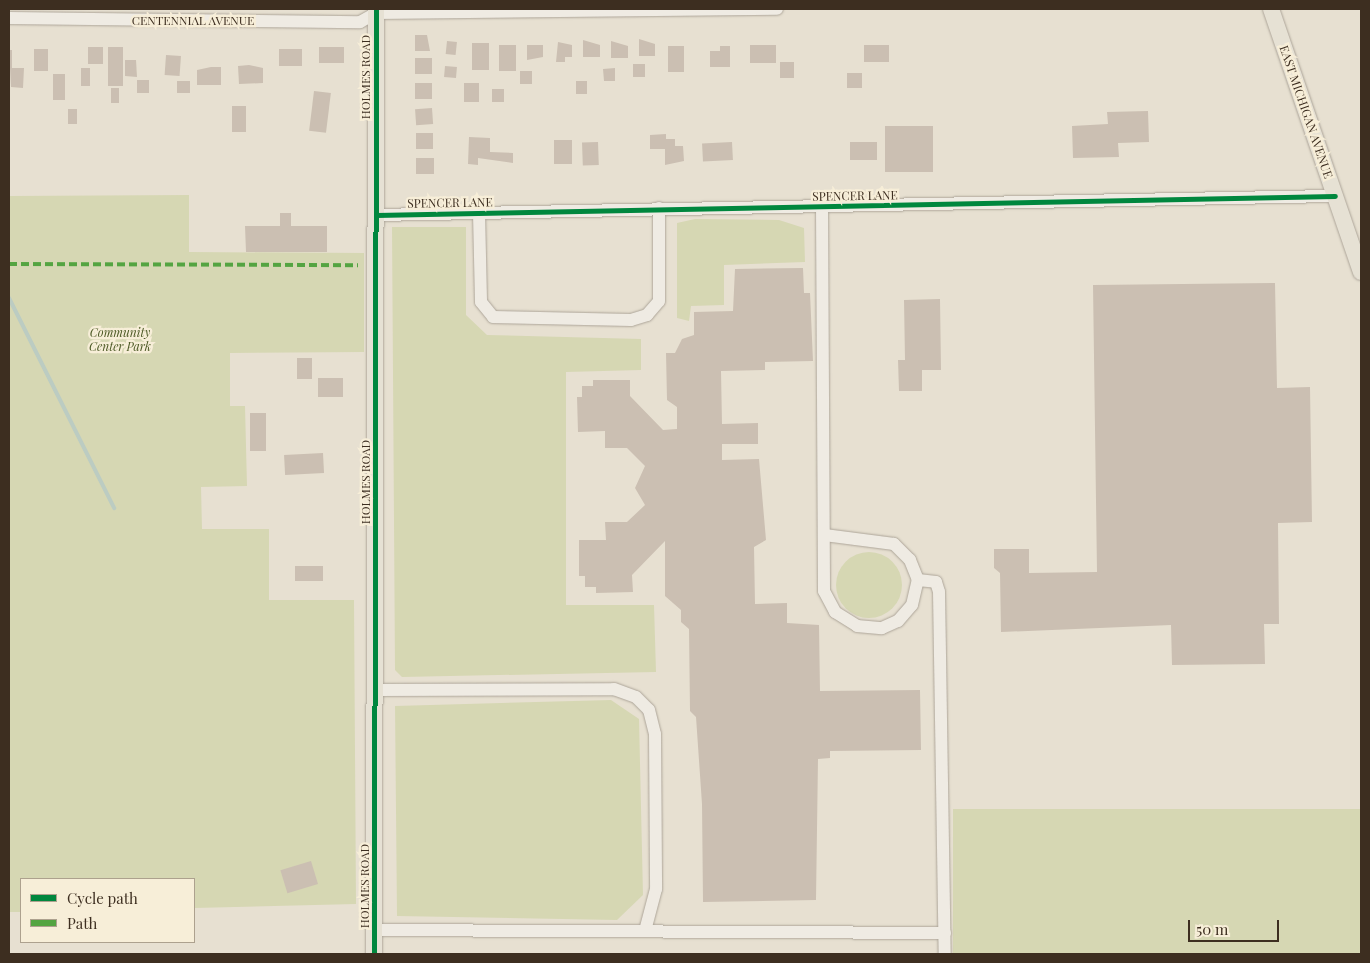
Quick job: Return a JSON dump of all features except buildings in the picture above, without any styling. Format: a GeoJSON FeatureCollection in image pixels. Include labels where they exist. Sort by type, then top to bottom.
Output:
{"type":"FeatureCollection","features":[{"type":"Feature","properties":{"kind":"main road","name":"EAST MICHIGAN AVENUE"},"geometry":{"type":"LineString","coordinates":[[1271,9],[1361,272]]}},
{"type":"Feature","properties":{"kind":"main road","name":"HOLMES ROAD"},"geometry":{"type":"LineString","coordinates":[[374,954],[376,11]]}},
{"type":"Feature","properties":{"kind":"street"},"geometry":{"type":"LineString","coordinates":[[376,11],[777,9]]}},
{"type":"Feature","properties":{"kind":"street","name":"CENTENNIAL AVENUE"},"geometry":{"type":"LineString","coordinates":[[9,18],[360,22],[376,11]]}},
{"type":"Feature","properties":{"kind":"street","name":"SPENCER LANE"},"geometry":{"type":"LineString","coordinates":[[376,215],[1335,196]]}},
{"type":"Feature","properties":{"kind":"street"},"geometry":{"type":"LineString","coordinates":[[822,206],[824,591],[835,612],[857,626],[882,628],[898,621],[912,605],[918,580],[910,560],[894,544],[825,536]]}},
{"type":"Feature","properties":{"kind":"street"},"geometry":{"type":"LineString","coordinates":[[479,212],[481,302],[493,317],[631,320],[647,316],[659,301],[659,208]]}},
{"type":"Feature","properties":{"kind":"street"},"geometry":{"type":"LineString","coordinates":[[918,580],[936,582],[939,592],[945,954]]}},
{"type":"Feature","properties":{"kind":"street"},"geometry":{"type":"LineString","coordinates":[[376,690],[614,689],[636,697],[649,710],[655,734],[656,889],[644,931]]}},
{"type":"Feature","properties":{"kind":"street"},"geometry":{"type":"LineString","coordinates":[[375,930],[944,933]]}},
{"type":"Feature","properties":{"kind":"green space","name":"Community Center Park"},"geometry":{"type":"Polygon","coordinates":[[[189,195],[189,252],[364,253],[364,352],[230,353],[230,406],[245,406],[247,486],[201,487],[202,529],[269,529],[269,600],[354,600],[356,904],[195,908],[195,878],[20,878],[20,912],[9,912],[9,196],[189,195]]]}},
{"type":"Feature","properties":{"kind":"green space"},"geometry":{"type":"Polygon","coordinates":[[[695,219],[779,220],[804,228],[805,262],[724,265],[724,305],[691,306],[689,321],[677,318],[677,223],[695,219]]]}},
{"type":"Feature","properties":{"kind":"green space"},"geometry":{"type":"Polygon","coordinates":[[[392,227],[466,227],[466,315],[487,335],[641,339],[641,370],[566,372],[566,605],[654,605],[656,672],[402,677],[395,670],[392,227]]]}},
{"type":"Feature","properties":{"kind":"green space"},"geometry":{"type":"Polygon","coordinates":[[[863,552],[875,552],[887,557],[897,567],[902,579],[900,598],[887,613],[875,618],[863,618],[851,613],[841,603],[836,591],[836,579],[841,567],[851,557],[863,552]]]}},
{"type":"Feature","properties":{"kind":"green space"},"geometry":{"type":"Polygon","coordinates":[[[611,700],[639,719],[643,895],[617,920],[397,916],[395,706],[611,700]]]}},
{"type":"Feature","properties":{"kind":"green space"},"geometry":{"type":"Polygon","coordinates":[[[953,809],[1361,809],[1361,954],[953,954],[953,809]]]}},
{"type":"Feature","properties":{"kind":"waterway"},"geometry":{"type":"LineString","coordinates":[[9,298],[114,508]]}},
{"type":"Feature","properties":{"kind":"marked path"},"geometry":{"type":"LineString","coordinates":[[9,264],[358,265]]}},
{"type":"Feature","properties":{"kind":"cycle path"},"geometry":{"type":"LineString","coordinates":[[374,954],[376,9]]}},
{"type":"Feature","properties":{"kind":"cycle path"},"geometry":{"type":"LineString","coordinates":[[376,215],[1335,196]]}}]}
